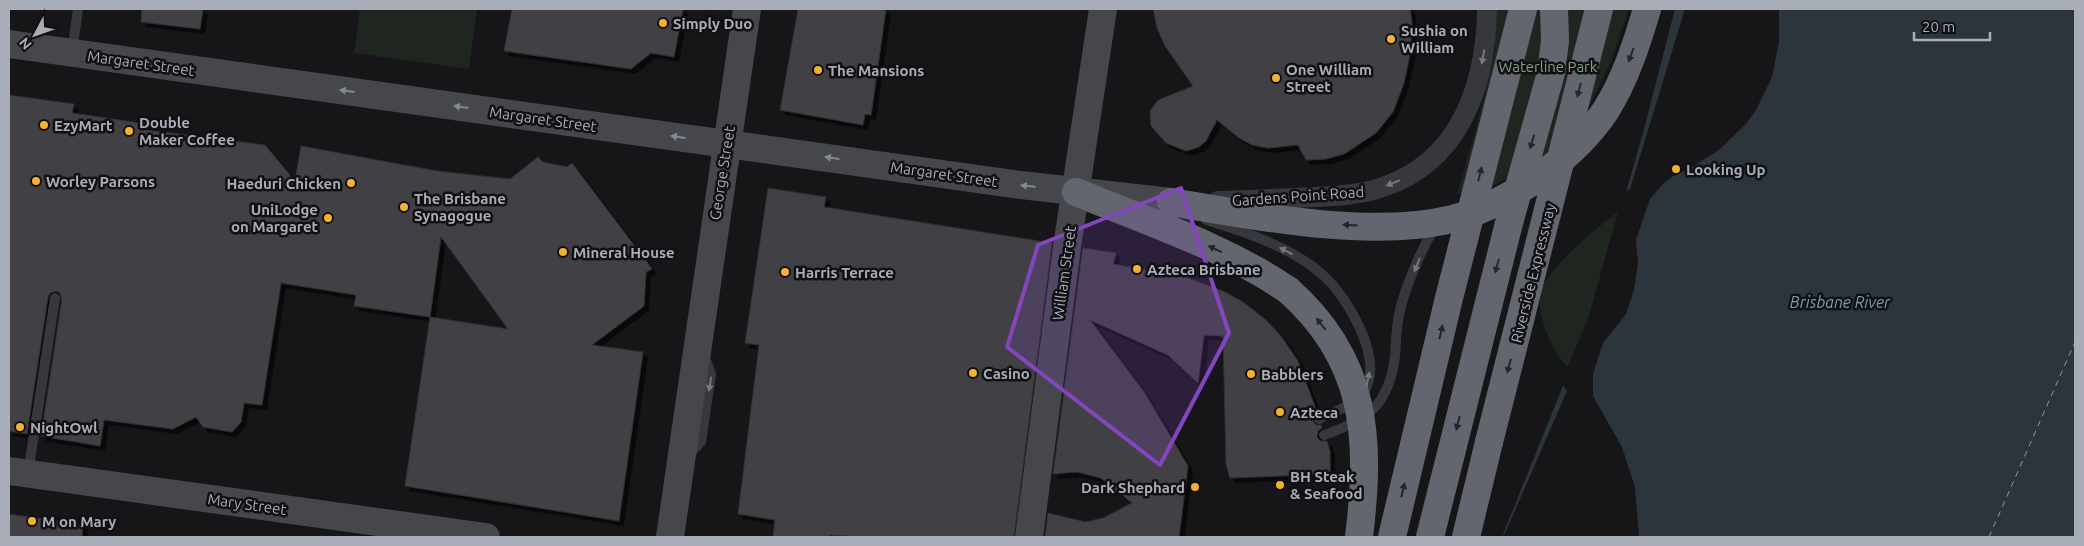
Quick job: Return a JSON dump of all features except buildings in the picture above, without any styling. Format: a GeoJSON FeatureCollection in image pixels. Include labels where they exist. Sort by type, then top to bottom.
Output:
{"type":"FeatureCollection","features":[{"type":"Feature","properties":{"kind":"highway"},"geometry":{"type":"LineString","coordinates":[[1392,537],[1449,298],[1523,9]]}},
{"type":"Feature","properties":{"kind":"highway"},"geometry":{"type":"LineString","coordinates":[[1430,537],[1507,228],[1551,73],[1555,41],[1554,9]]}},
{"type":"Feature","properties":{"kind":"highway","name":"Riverside Expressway"},"geometry":{"type":"LineString","coordinates":[[1466,537],[1599,9]]}},
{"type":"Feature","properties":{"kind":"highway"},"geometry":{"type":"LineString","coordinates":[[1158,201],[1256,216],[1331,224],[1386,226],[1438,222],[1463,216],[1497,202],[1536,179],[1572,151],[1587,136],[1607,109],[1626,67],[1647,9]]}},
{"type":"Feature","properties":{"kind":"highway"},"geometry":{"type":"LineString","coordinates":[[1076,192],[1222,251],[1267,275],[1304,303],[1332,339],[1348,372],[1358,401],[1365,448],[1360,537]]}},
{"type":"Feature","properties":{"kind":"highway"},"geometry":{"type":"LineString","coordinates":[[1482,537],[1489,442]]}},
{"type":"Feature","properties":{"kind":"street","name":"George Street"},"geometry":{"type":"LineString","coordinates":[[670,537],[746,9]]}},
{"type":"Feature","properties":{"kind":"street","name":"William Street"},"geometry":{"type":"LineString","coordinates":[[1029,537],[1068,241],[1102,9]]}},
{"type":"Feature","properties":{"kind":"street","name":"Gardens Point Road"},"geometry":{"type":"LineString","coordinates":[[1158,201],[1266,200],[1343,195],[1379,189],[1410,175],[1429,161],[1448,142],[1471,103],[1478,84],[1484,50],[1487,9]]}},
{"type":"Feature","properties":{"kind":"street","name":"Margaret Street"},"geometry":{"type":"LineString","coordinates":[[9,44],[1076,192],[1158,201]]}},
{"type":"Feature","properties":{"kind":"street","name":"Mary Street"},"geometry":{"type":"LineString","coordinates":[[18,473],[486,537]]}},
{"type":"Feature","properties":{"kind":"lane"},"geometry":{"type":"LineString","coordinates":[[72,53],[78,9]]}},
{"type":"Feature","properties":{"kind":"lane"},"geometry":{"type":"LineString","coordinates":[[1158,201],[1279,247],[1314,268],[1335,288],[1354,316],[1360,331],[1368,354],[1369,376],[1366,388],[1356,400],[1319,419]]}},
{"type":"Feature","properties":{"kind":"lane"},"geometry":{"type":"LineString","coordinates":[[1324,434],[1345,428],[1365,417],[1377,406],[1387,390],[1393,368],[1397,327],[1402,303],[1426,244],[1438,222]]}},
{"type":"Feature","properties":{"kind":"lane"},"geometry":{"type":"LineString","coordinates":[[18,473],[55,298]]}},
{"type":"Feature","properties":{"kind":"highlighted area"},"geometry":{"type":"Polygon","coordinates":[[[1181,188],[1229,333],[1160,465],[1007,347],[1038,245],[1181,188]]]}},
{"type":"Feature","properties":{"kind":"green space"},"geometry":{"type":"Polygon","coordinates":[[[360,9],[477,9],[469,69],[354,53],[360,9]]]}},
{"type":"Feature","properties":{"kind":"green space","name":"Waterline Park"},"geometry":{"type":"Polygon","coordinates":[[[1496,9],[1629,9],[1611,62],[1580,124],[1546,156],[1496,184],[1457,194],[1476,129],[1495,51],[1496,9]]]}},
{"type":"Feature","properties":{"kind":"green space"},"geometry":{"type":"Polygon","coordinates":[[[1634,200],[1572,371],[1560,359],[1549,339],[1541,313],[1541,292],[1546,281],[1568,255],[1596,229],[1634,200]]]}},
{"type":"Feature","properties":{"kind":"water","name":"Brisbane River"},"geometry":{"type":"Polygon","coordinates":[[[1675,9],[2075,9],[2075,537],[1502,537],[1590,319],[1644,129],[1675,9]]]}},
{"type":"Feature","properties":{"kind":"pier"},"geometry":{"type":"Polygon","coordinates":[[[1685,9],[1779,9],[1779,42],[1772,77],[1756,110],[1746,124],[1719,150],[1672,177],[1650,199],[1636,240],[1638,263],[1634,290],[1626,314],[1603,343],[1593,374],[1593,396],[1622,447],[1635,487],[1639,537],[1500,537],[1504,525],[1503,536],[1506,531],[1567,391],[1561,383],[1588,319],[1623,194],[1630,189],[1685,9]]]}},
{"type":"Feature","properties":{"kind":"ferry route"},"geometry":{"type":"LineString","coordinates":[[1989,537],[2075,342]]}},
{"type":"Feature","properties":{"kind":"place","name":"Simply Duo"},"geometry":{"type":"Point","coordinates":[663,23]}},
{"type":"Feature","properties":{"kind":"place","name":"Sushia on William"},"geometry":{"type":"Point","coordinates":[1391,39]}},
{"type":"Feature","properties":{"kind":"place","name":"The Mansions"},"geometry":{"type":"Point","coordinates":[818,70]}},
{"type":"Feature","properties":{"kind":"place","name":"One William Street"},"geometry":{"type":"Point","coordinates":[1276,78]}},
{"type":"Feature","properties":{"kind":"place","name":"EzyMart"},"geometry":{"type":"Point","coordinates":[44,125]}},
{"type":"Feature","properties":{"kind":"place","name":"Double Maker Coffee"},"geometry":{"type":"Point","coordinates":[129,131]}},
{"type":"Feature","properties":{"kind":"place","name":"Looking Up"},"geometry":{"type":"Point","coordinates":[1676,169]}},
{"type":"Feature","properties":{"kind":"place","name":"Worley Parsons"},"geometry":{"type":"Point","coordinates":[36,181]}},
{"type":"Feature","properties":{"kind":"place","name":"Haeduri Chicken"},"geometry":{"type":"Point","coordinates":[351,183]}},
{"type":"Feature","properties":{"kind":"place","name":"The Brisbane Synagogue"},"geometry":{"type":"Point","coordinates":[404,207]}},
{"type":"Feature","properties":{"kind":"place","name":"UniLodge on Margaret"},"geometry":{"type":"Point","coordinates":[328,218]}},
{"type":"Feature","properties":{"kind":"place","name":"Mineral House"},"geometry":{"type":"Point","coordinates":[563,252]}},
{"type":"Feature","properties":{"kind":"place","name":"Azteca Brisbane"},"geometry":{"type":"Point","coordinates":[1137,269]}},
{"type":"Feature","properties":{"kind":"place","name":"Harris Terrace"},"geometry":{"type":"Point","coordinates":[785,272]}},
{"type":"Feature","properties":{"kind":"place","name":"Casino"},"geometry":{"type":"Point","coordinates":[973,373]}},
{"type":"Feature","properties":{"kind":"place","name":"Babblers"},"geometry":{"type":"Point","coordinates":[1251,374]}},
{"type":"Feature","properties":{"kind":"place","name":"Azteca"},"geometry":{"type":"Point","coordinates":[1280,412]}},
{"type":"Feature","properties":{"kind":"place","name":"NightOwl"},"geometry":{"type":"Point","coordinates":[20,427]}},
{"type":"Feature","properties":{"kind":"place","name":"BH Steak & Seafood"},"geometry":{"type":"Point","coordinates":[1280,485]}},
{"type":"Feature","properties":{"kind":"place","name":"Dark Shephard"},"geometry":{"type":"Point","coordinates":[1195,487]}},
{"type":"Feature","properties":{"kind":"place","name":"M on Mary"},"geometry":{"type":"Point","coordinates":[32,521]}}]}
